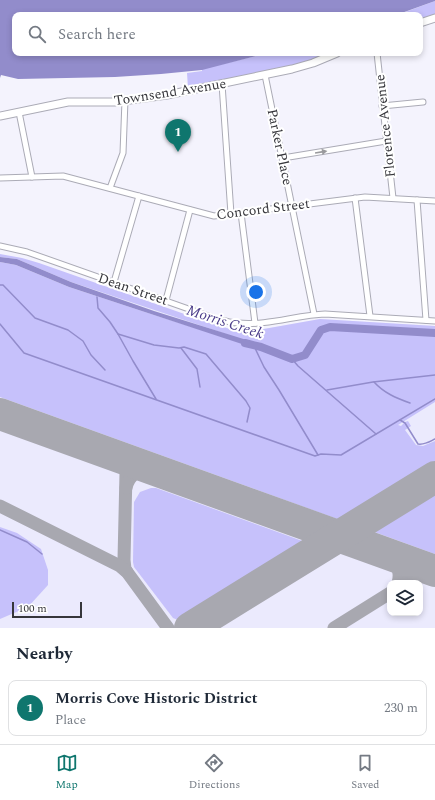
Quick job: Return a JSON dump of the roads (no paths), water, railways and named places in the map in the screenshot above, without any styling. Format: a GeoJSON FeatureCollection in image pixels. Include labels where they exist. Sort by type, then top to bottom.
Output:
{"type":"FeatureCollection","features":[{"type":"Feature","properties":{"kind":"main road"},"geometry":{"type":"LineString","coordinates":[[423,21],[435,18]]}},
{"type":"Feature","properties":{"kind":"main road","name":"Townsend Avenue"},"geometry":{"type":"LineString","coordinates":[[0,116],[68,102],[125,100],[167,95],[265,75],[302,66],[329,56]]}},
{"type":"Feature","properties":{"kind":"street","name":"Florence Avenue"},"geometry":{"type":"LineString","coordinates":[[377,56],[393,198]]}},
{"type":"Feature","properties":{"kind":"street","name":"Parker Place"},"geometry":{"type":"LineString","coordinates":[[265,75],[314,314]]}},
{"type":"Feature","properties":{"kind":"street"},"geometry":{"type":"LineString","coordinates":[[222,84],[231,214]]}},
{"type":"Feature","properties":{"kind":"street"},"geometry":{"type":"LineString","coordinates":[[110,188],[123,153],[125,100]]}},
{"type":"Feature","properties":{"kind":"street"},"geometry":{"type":"LineString","coordinates":[[382,106],[423,102]]}},
{"type":"Feature","properties":{"kind":"street"},"geometry":{"type":"LineString","coordinates":[[19,112],[32,177]]}},
{"type":"Feature","properties":{"kind":"street"},"geometry":{"type":"LineString","coordinates":[[283,158],[386,141]]}},
{"type":"Feature","properties":{"kind":"street","name":"Concord Street"},"geometry":{"type":"LineString","coordinates":[[0,178],[63,176],[209,216],[355,198],[393,198],[435,201]]}},
{"type":"Feature","properties":{"kind":"street"},"geometry":{"type":"LineString","coordinates":[[114,282],[139,196]]}},
{"type":"Feature","properties":{"kind":"street"},"geometry":{"type":"LineString","coordinates":[[355,198],[370,316]]}},
{"type":"Feature","properties":{"kind":"street"},"geometry":{"type":"LineString","coordinates":[[418,200],[426,320]]}},
{"type":"Feature","properties":{"kind":"street"},"geometry":{"type":"LineString","coordinates":[[166,300],[190,210]]}},
{"type":"Feature","properties":{"kind":"street"},"geometry":{"type":"LineString","coordinates":[[241,213],[256,323]]}},
{"type":"Feature","properties":{"kind":"street","name":"Dean Street"},"geometry":{"type":"LineString","coordinates":[[0,246],[27,252],[217,319],[235,323],[256,323],[314,314],[370,316],[435,321]]}},
{"type":"Feature","properties":{"kind":"waterway"},"geometry":{"type":"LineString","coordinates":[[0,285],[3,285],[35,318],[68,330],[83,341],[91,355],[105,370]]}},
{"type":"Feature","properties":{"kind":"waterway"},"geometry":{"type":"LineString","coordinates":[[97,297],[98,308],[118,334],[156,399]]}},
{"type":"Feature","properties":{"kind":"waterway"},"geometry":{"type":"LineString","coordinates":[[0,324],[24,353],[315,456],[321,454],[341,455],[435,399]]}},
{"type":"Feature","properties":{"kind":"waterway","name":"Morris Creek"},"geometry":{"type":"LineString","coordinates":[[245,343],[261,347],[292,359],[305,355],[321,330],[330,327],[435,333]]}},
{"type":"Feature","properties":{"kind":"waterway"},"geometry":{"type":"LineString","coordinates":[[118,334],[154,345],[179,348],[184,347],[206,354],[246,401],[250,408],[247,422]]}},
{"type":"Feature","properties":{"kind":"waterway"},"geometry":{"type":"LineString","coordinates":[[254,346],[264,367],[318,455]]}},
{"type":"Feature","properties":{"kind":"waterway"},"geometry":{"type":"LineString","coordinates":[[181,348],[197,369],[200,387]]}},
{"type":"Feature","properties":{"kind":"waterway"},"geometry":{"type":"LineString","coordinates":[[292,359],[298,366],[376,434]]}},
{"type":"Feature","properties":{"kind":"waterway"},"geometry":{"type":"LineString","coordinates":[[327,390],[373,382],[435,375]]}},
{"type":"Feature","properties":{"kind":"waterway"},"geometry":{"type":"LineString","coordinates":[[374,382],[390,395],[410,403]]}},
{"type":"Feature","properties":{"kind":"waterway"},"geometry":{"type":"LineString","coordinates":[[400,420],[405,423],[418,444],[425,444],[435,439]]}},
{"type":"Feature","properties":{"kind":"waterway"},"geometry":{"type":"LineString","coordinates":[[0,530],[27,542],[42,554]]}},
{"type":"Feature","properties":{"kind":"place","name":"Morris Cove Historic District"},"geometry":{"type":"Point","coordinates":[178,152]}}]}
